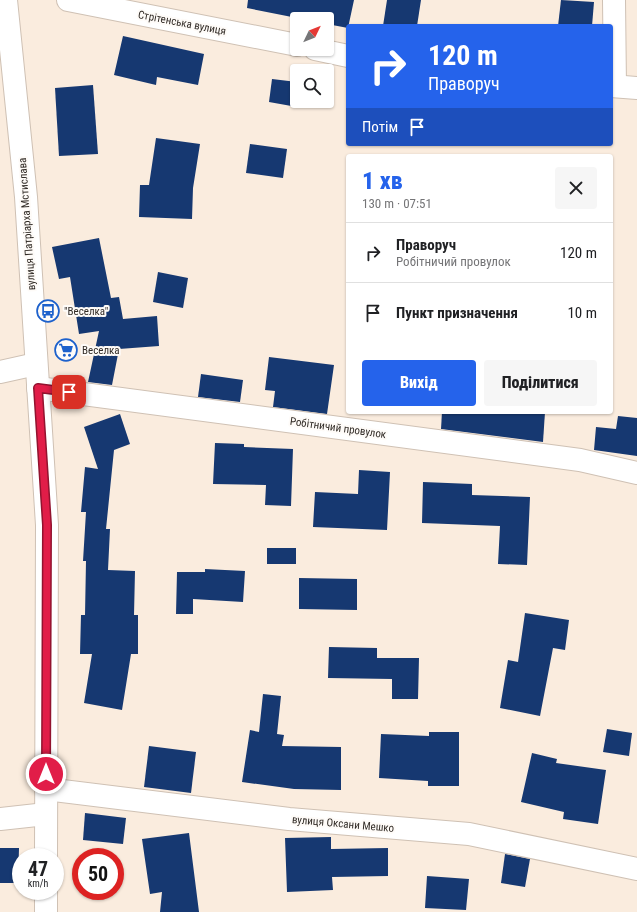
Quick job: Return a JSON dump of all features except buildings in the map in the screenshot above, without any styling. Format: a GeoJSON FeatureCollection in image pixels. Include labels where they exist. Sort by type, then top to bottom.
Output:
{"type":"FeatureCollection","features":[{"type":"Feature","properties":{"kind":"street","name":"вулиця Патріарха Мстислава"},"geometry":{"type":"LineString","coordinates":[[6,0],[26,197],[47,525],[46,848]]}},
{"type":"Feature","properties":{"kind":"street","name":"Стрітенська вулиця"},"geometry":{"type":"LineString","coordinates":[[68,0],[290,44]]}},
{"type":"Feature","properties":{"kind":"street"},"geometry":{"type":"LineString","coordinates":[[614,0],[613,86],[637,88]]}},
{"type":"Feature","properties":{"kind":"street"},"geometry":{"type":"LineString","coordinates":[[334,53],[346,56]]}},
{"type":"Feature","properties":{"kind":"street"},"geometry":{"type":"LineString","coordinates":[[0,372],[36,364]]}},
{"type":"Feature","properties":{"kind":"street","name":"Робітничий провулок"},"geometry":{"type":"LineString","coordinates":[[38,388],[580,460],[637,473]]}},
{"type":"Feature","properties":{"kind":"street","name":"вулиця Оксани Мешко"},"geometry":{"type":"LineString","coordinates":[[46,789],[289,819],[469,834],[637,869]]}},
{"type":"Feature","properties":{"kind":"street"},"geometry":{"type":"LineString","coordinates":[[0,819],[46,814]]}},
{"type":"Feature","properties":{"kind":"street"},"geometry":{"type":"LineString","coordinates":[[46,900],[46,912]]}},
{"type":"Feature","properties":{"kind":"place","name":"\"Веселка\""},"geometry":{"type":"Point","coordinates":[48,311]}},
{"type":"Feature","properties":{"kind":"place","name":"Веселка"},"geometry":{"type":"Point","coordinates":[66,350]}},
{"type":"Feature","properties":{"kind":"route"},"geometry":{"type":"LineString","coordinates":[[46,774],[47,525],[38,388],[69,392]]}}]}
